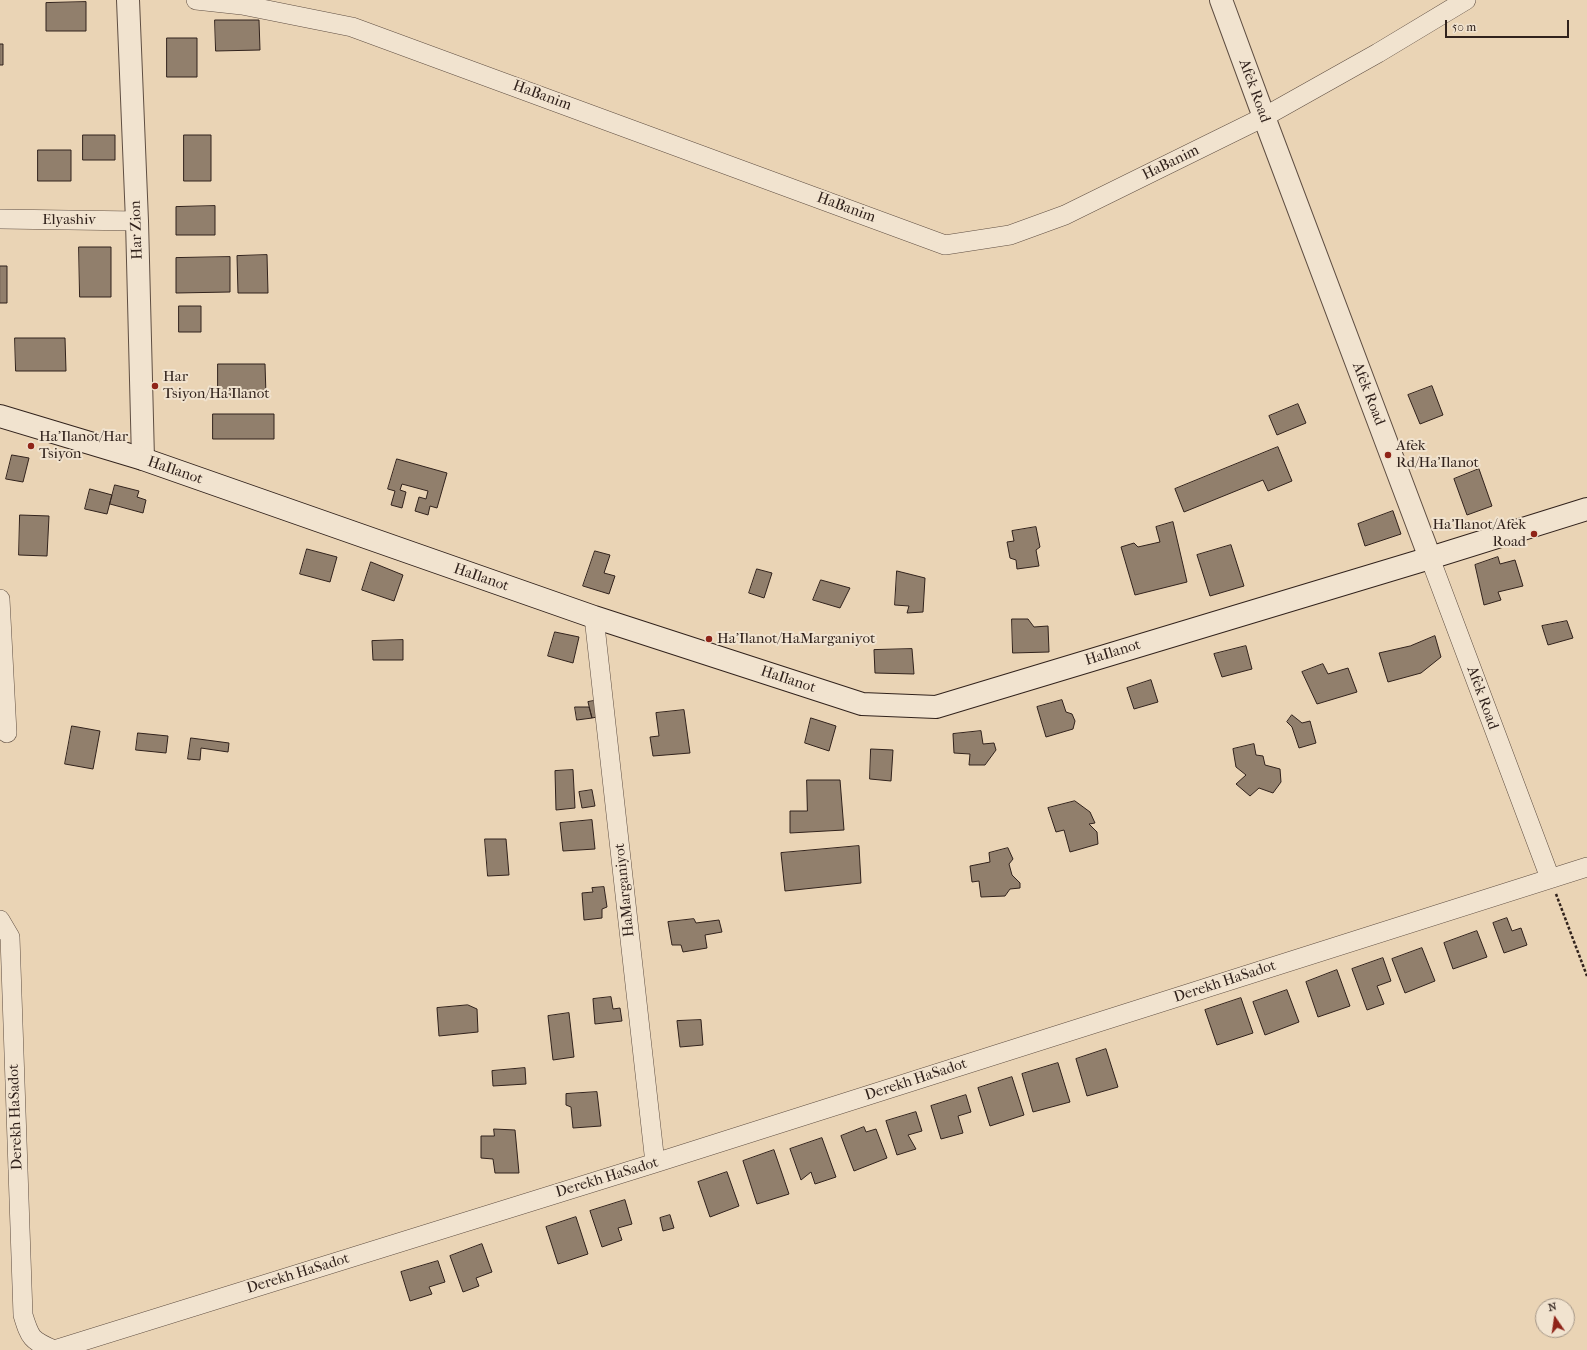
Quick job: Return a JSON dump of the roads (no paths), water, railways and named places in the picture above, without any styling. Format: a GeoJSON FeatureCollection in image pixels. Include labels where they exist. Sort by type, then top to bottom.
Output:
{"type":"FeatureCollection","features":[{"type":"Feature","properties":{"kind":"main road","name":"Har Zion"},"geometry":{"type":"LineString","coordinates":[[128,0],[137,221],[143,459]]}},
{"type":"Feature","properties":{"kind":"main road","name":"Afek Road"},"geometry":{"type":"LineString","coordinates":[[1221,0],[1430,558]]}},
{"type":"Feature","properties":{"kind":"main road","name":"HaIlanot"},"geometry":{"type":"LineString","coordinates":[[0,416],[143,459],[594,617],[862,704],[936,706],[1430,558],[1587,509]]}},
{"type":"Feature","properties":{"kind":"street","name":"HaBanim"},"geometry":{"type":"LineString","coordinates":[[196,0],[242,5],[352,27],[946,245],[1010,235],[1065,214],[1264,117],[1378,53],[1466,0]]}},
{"type":"Feature","properties":{"kind":"street","name":"Elyashiv"},"geometry":{"type":"LineString","coordinates":[[0,219],[137,221]]}},
{"type":"Feature","properties":{"kind":"street","name":"Afek Road"},"geometry":{"type":"LineString","coordinates":[[1430,558],[1550,878]]}},
{"type":"Feature","properties":{"kind":"street"},"geometry":{"type":"LineString","coordinates":[[0,600],[6,733]]}},
{"type":"Feature","properties":{"kind":"street","name":"HaMarganiyot"},"geometry":{"type":"LineString","coordinates":[[594,617],[655,1163]]}},
{"type":"Feature","properties":{"kind":"street","name":"Derekh HaSadot"},"geometry":{"type":"LineString","coordinates":[[0,920],[10,937],[22,1315],[28,1333],[38,1343],[54,1350],[655,1163],[1587,867]]}},
{"type":"Feature","properties":{"kind":"place","name":"Har Tsiyon/Ha'Ilanot"},"geometry":{"type":"Point","coordinates":[155,386]}},
{"type":"Feature","properties":{"kind":"place","name":"Ha'Ilanot/Har Tsiyon"},"geometry":{"type":"Point","coordinates":[31,446]}},
{"type":"Feature","properties":{"kind":"place","name":"Afek Rd/Ha'Ilanot"},"geometry":{"type":"Point","coordinates":[1388,455]}},
{"type":"Feature","properties":{"kind":"place","name":"Ha'Ilanot/Afek Road"},"geometry":{"type":"Point","coordinates":[1534,534]}},
{"type":"Feature","properties":{"kind":"place","name":"Ha'Ilanot/HaMarganiyot"},"geometry":{"type":"Point","coordinates":[709,639]}}]}
